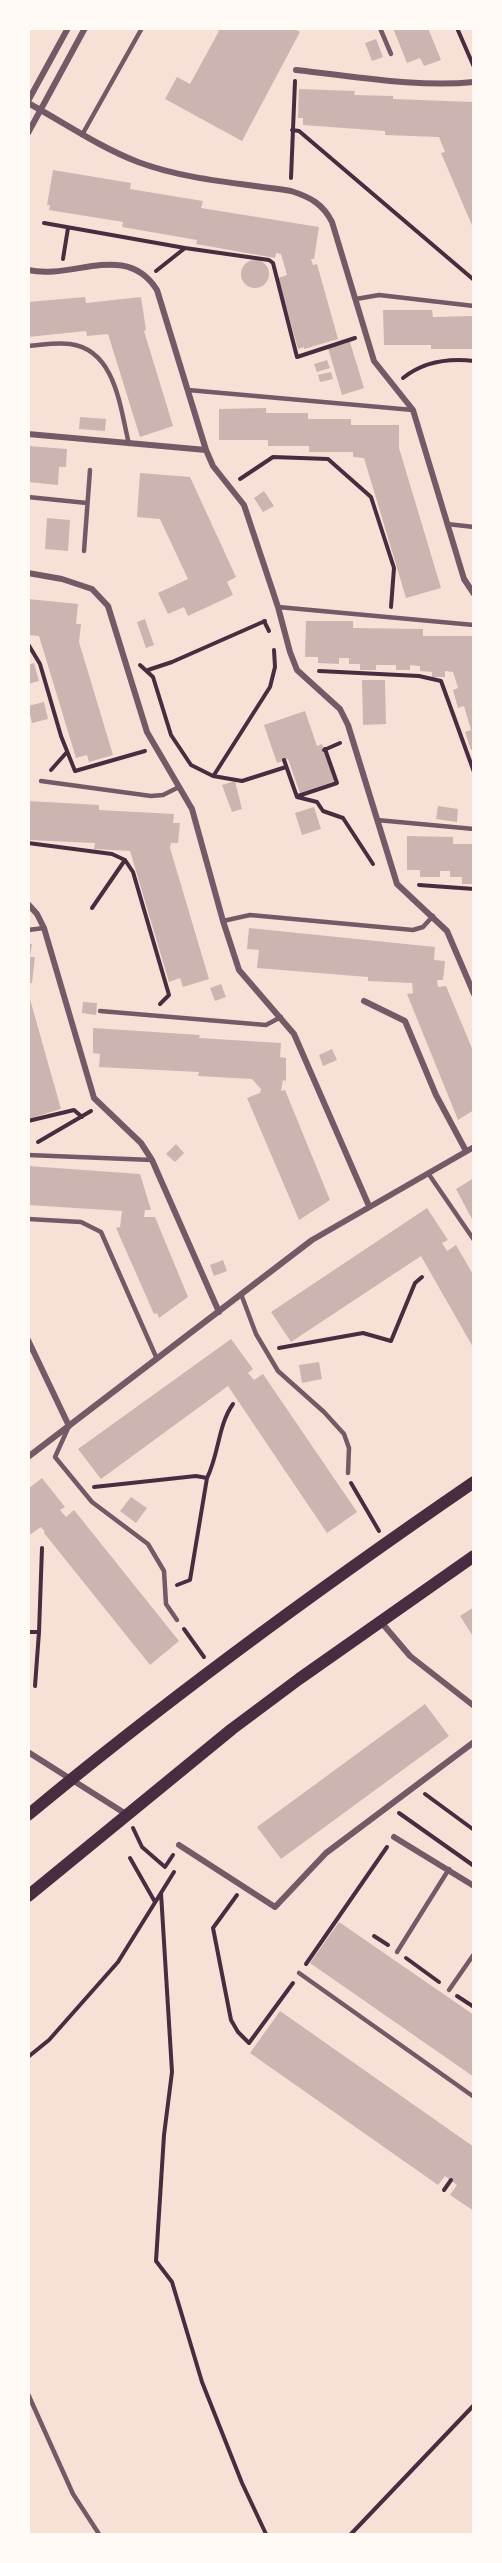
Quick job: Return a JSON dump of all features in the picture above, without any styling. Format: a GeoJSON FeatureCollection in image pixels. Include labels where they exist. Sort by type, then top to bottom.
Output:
{"type":"FeatureCollection","features":[{"type":"Feature","properties":{"kind":"main road"},"geometry":{"type":"LineString","coordinates":[[28,1815],[214,1669],[386,1542],[474,1482]]}},
{"type":"Feature","properties":{"kind":"main road"},"geometry":{"type":"LineString","coordinates":[[28,1896],[232,1729],[474,1556]]}},
{"type":"Feature","properties":{"kind":"street"},"geometry":{"type":"LineString","coordinates":[[68,28],[28,102],[82,135],[138,162],[164,170],[291,191],[315,201],[326,210],[332,222],[374,361],[413,410],[464,579],[474,594]]}},
{"type":"Feature","properties":{"kind":"street"},"geometry":{"type":"LineString","coordinates":[[28,134],[85,28]]}},
{"type":"Feature","properties":{"kind":"street"},"geometry":{"type":"LineString","coordinates":[[296,70],[377,79],[458,84],[474,82]]}},
{"type":"Feature","properties":{"kind":"street"},"geometry":{"type":"LineString","coordinates":[[28,270],[60,272],[117,264],[129,266],[149,277],[157,290],[206,450],[213,466],[244,505],[297,670],[340,709],[348,725],[397,884],[407,896],[433,916],[447,931],[474,994]]}},
{"type":"Feature","properties":{"kind":"street"},"geometry":{"type":"LineString","coordinates":[[28,434],[206,450]]}},
{"type":"Feature","properties":{"kind":"street"},"geometry":{"type":"LineString","coordinates":[[28,573],[62,579],[93,589],[108,606],[147,732],[192,809],[239,970],[294,1034],[369,1206]]}},
{"type":"Feature","properties":{"kind":"street"},"geometry":{"type":"LineString","coordinates":[[28,904],[37,914],[44,928],[94,1098],[141,1143],[152,1160],[219,1312]]}},
{"type":"Feature","properties":{"kind":"street"},"geometry":{"type":"LineString","coordinates":[[364,1001],[405,1022],[436,1095],[466,1151]]}},
{"type":"Feature","properties":{"kind":"street"},"geometry":{"type":"LineString","coordinates":[[28,1457],[312,1240],[474,1147]]}},
{"type":"Feature","properties":{"kind":"street"},"geometry":{"type":"LineString","coordinates":[[28,1340],[69,1426]]}},
{"type":"Feature","properties":{"kind":"street"},"geometry":{"type":"LineString","coordinates":[[380,1621],[410,1656],[471,1704]]}},
{"type":"Feature","properties":{"kind":"street"},"geometry":{"type":"LineString","coordinates":[[179,1845],[274,1907],[326,1853],[474,1742]]}},
{"type":"Feature","properties":{"kind":"street"},"geometry":{"type":"LineString","coordinates":[[28,1752],[126,1814]]}},
{"type":"Feature","properties":{"kind":"street"},"geometry":{"type":"LineString","coordinates":[[394,1837],[474,1886]]}},
{"type":"Feature","properties":{"kind":"lane"},"geometry":{"type":"LineString","coordinates":[[82,135],[142,28]]}},
{"type":"Feature","properties":{"kind":"lane"},"geometry":{"type":"LineString","coordinates":[[380,28],[391,54]]}},
{"type":"Feature","properties":{"kind":"lane"},"geometry":{"type":"LineString","coordinates":[[356,299],[379,296],[474,306]]}},
{"type":"Feature","properties":{"kind":"lane"},"geometry":{"type":"LineString","coordinates":[[28,346],[71,344],[82,347],[99,358],[112,378],[129,444]]}},
{"type":"Feature","properties":{"kind":"lane"},"geometry":{"type":"LineString","coordinates":[[188,390],[413,410]]}},
{"type":"Feature","properties":{"kind":"lane"},"geometry":{"type":"LineString","coordinates":[[84,551],[90,470]]}},
{"type":"Feature","properties":{"kind":"lane"},"geometry":{"type":"LineString","coordinates":[[28,497],[87,503]]}},
{"type":"Feature","properties":{"kind":"lane"},"geometry":{"type":"LineString","coordinates":[[447,524],[474,527]]}},
{"type":"Feature","properties":{"kind":"lane"},"geometry":{"type":"LineString","coordinates":[[278,607],[474,625]]}},
{"type":"Feature","properties":{"kind":"lane"},"geometry":{"type":"LineString","coordinates":[[41,782],[151,796],[163,795],[179,787]]}},
{"type":"Feature","properties":{"kind":"lane"},"geometry":{"type":"LineString","coordinates":[[377,820],[474,829]]}},
{"type":"Feature","properties":{"kind":"lane"},"geometry":{"type":"LineString","coordinates":[[223,921],[250,915],[413,930],[423,927],[433,916]]}},
{"type":"Feature","properties":{"kind":"lane"},"geometry":{"type":"LineString","coordinates":[[28,930],[44,928]]}},
{"type":"Feature","properties":{"kind":"lane"},"geometry":{"type":"LineString","coordinates":[[100,1011],[266,1025],[281,1017]]}},
{"type":"Feature","properties":{"kind":"lane"},"geometry":{"type":"LineString","coordinates":[[28,1155],[152,1160]]}},
{"type":"Feature","properties":{"kind":"lane"},"geometry":{"type":"LineString","coordinates":[[428,1173],[474,1240]]}},
{"type":"Feature","properties":{"kind":"lane"},"geometry":{"type":"LineString","coordinates":[[28,1219],[81,1222],[101,1232],[157,1359]]}},
{"type":"Feature","properties":{"kind":"lane"},"geometry":{"type":"LineString","coordinates":[[241,1294],[256,1334],[278,1371],[324,1412],[344,1434],[349,1448],[348,1473]]}},
{"type":"Feature","properties":{"kind":"lane"},"geometry":{"type":"LineString","coordinates":[[69,1426],[55,1457],[92,1502],[148,1544],[164,1571],[166,1604],[177,1620]]}},
{"type":"Feature","properties":{"kind":"lane"},"geometry":{"type":"LineString","coordinates":[[471,1704],[474,1696]]}},
{"type":"Feature","properties":{"kind":"lane"},"geometry":{"type":"LineString","coordinates":[[397,1952],[449,1869]]}},
{"type":"Feature","properties":{"kind":"lane"},"geometry":{"type":"LineString","coordinates":[[449,1990],[474,1954]]}},
{"type":"Feature","properties":{"kind":"lane"},"geometry":{"type":"LineString","coordinates":[[299,1973],[474,2097]]}},
{"type":"Feature","properties":{"kind":"lane"},"geometry":{"type":"LineString","coordinates":[[28,2394],[73,2494],[99,2535]]}},
{"type":"Feature","properties":{"kind":"path"},"geometry":{"type":"LineString","coordinates":[[457,28],[474,67]]}},
{"type":"Feature","properties":{"kind":"path"},"geometry":{"type":"LineString","coordinates":[[291,180],[295,88]]}},
{"type":"Feature","properties":{"kind":"path"},"geometry":{"type":"LineString","coordinates":[[292,130],[299,131],[474,280]]}},
{"type":"Feature","properties":{"kind":"path"},"geometry":{"type":"LineString","coordinates":[[44,223],[269,260],[273,263],[297,357],[365,334]]}},
{"type":"Feature","properties":{"kind":"path"},"geometry":{"type":"LineString","coordinates":[[60,272],[68,228]]}},
{"type":"Feature","properties":{"kind":"path"},"geometry":{"type":"LineString","coordinates":[[149,277],[185,248]]}},
{"type":"Feature","properties":{"kind":"path"},"geometry":{"type":"LineString","coordinates":[[393,386],[411,371],[427,364],[441,361],[474,361]]}},
{"type":"Feature","properties":{"kind":"path"},"geometry":{"type":"LineString","coordinates":[[230,486],[273,457],[328,459],[371,497],[394,568],[390,616]]}},
{"type":"Feature","properties":{"kind":"path"},"geometry":{"type":"LineString","coordinates":[[147,670],[172,662],[264,621],[280,617]]}},
{"type":"Feature","properties":{"kind":"path"},"geometry":{"type":"LineString","coordinates":[[213,776],[270,687],[275,667],[274,640],[264,621]]}},
{"type":"Feature","properties":{"kind":"path"},"geometry":{"type":"LineString","coordinates":[[28,644],[40,664],[75,771],[156,748]]}},
{"type":"Feature","properties":{"kind":"path"},"geometry":{"type":"LineString","coordinates":[[127,667],[140,665],[153,677],[171,735],[191,765],[213,776],[242,781],[286,767]]}},
{"type":"Feature","properties":{"kind":"path"},"geometry":{"type":"LineString","coordinates":[[297,670],[419,676],[441,681],[474,772]]}},
{"type":"Feature","properties":{"kind":"path"},"geometry":{"type":"LineString","coordinates":[[297,797],[337,783],[325,749]]}},
{"type":"Feature","properties":{"kind":"path"},"geometry":{"type":"LineString","coordinates":[[41,782],[67,752]]}},
{"type":"Feature","properties":{"kind":"path"},"geometry":{"type":"LineString","coordinates":[[284,760],[297,797]]}},
{"type":"Feature","properties":{"kind":"path"},"geometry":{"type":"LineString","coordinates":[[297,797],[317,802],[323,811],[343,818],[373,864]]}},
{"type":"Feature","properties":{"kind":"path"},"geometry":{"type":"LineString","coordinates":[[28,843],[112,854],[125,860],[133,872],[170,995],[146,1016]]}},
{"type":"Feature","properties":{"kind":"path"},"geometry":{"type":"LineString","coordinates":[[92,908],[125,860]]}},
{"type":"Feature","properties":{"kind":"path"},"geometry":{"type":"LineString","coordinates":[[397,884],[474,889]]}},
{"type":"Feature","properties":{"kind":"path"},"geometry":{"type":"LineString","coordinates":[[36,1143],[100,1106]]}},
{"type":"Feature","properties":{"kind":"path"},"geometry":{"type":"LineString","coordinates":[[28,1120],[74,1110],[82,1117]]}},
{"type":"Feature","properties":{"kind":"path"},"geometry":{"type":"LineString","coordinates":[[266,1350],[363,1333],[391,1341],[415,1283],[422,1277]]}},
{"type":"Feature","properties":{"kind":"path"},"geometry":{"type":"LineString","coordinates":[[165,1590],[190,1580],[207,1478],[215,1463],[226,1414],[233,1404]]}},
{"type":"Feature","properties":{"kind":"path"},"geometry":{"type":"LineString","coordinates":[[348,1473],[352,1488],[386,1542]]}},
{"type":"Feature","properties":{"kind":"path"},"geometry":{"type":"LineString","coordinates":[[81,1488],[196,1476],[207,1478]]}},
{"type":"Feature","properties":{"kind":"path"},"geometry":{"type":"LineString","coordinates":[[35,1686],[42,1548]]}},
{"type":"Feature","properties":{"kind":"path"},"geometry":{"type":"LineString","coordinates":[[177,1620],[214,1669]]}},
{"type":"Feature","properties":{"kind":"path"},"geometry":{"type":"LineString","coordinates":[[28,1632],[39,1632]]}},
{"type":"Feature","properties":{"kind":"path"},"geometry":{"type":"LineString","coordinates":[[415,1786],[474,1830]]}},
{"type":"Feature","properties":{"kind":"path"},"geometry":{"type":"LineString","coordinates":[[389,1806],[474,1866]]}},
{"type":"Feature","properties":{"kind":"path"},"geometry":{"type":"LineString","coordinates":[[126,1814],[142,1846],[165,1866],[179,1845]]}},
{"type":"Feature","properties":{"kind":"path"},"geometry":{"type":"LineString","coordinates":[[243,1887],[213,1928],[231,2020],[238,2032],[249,2043],[394,1837]]}},
{"type":"Feature","properties":{"kind":"path"},"geometry":{"type":"LineString","coordinates":[[130,1858],[155,1903]]}},
{"type":"Feature","properties":{"kind":"path"},"geometry":{"type":"LineString","coordinates":[[28,2057],[49,2040],[111,1971],[174,1872]]}},
{"type":"Feature","properties":{"kind":"path"},"geometry":{"type":"LineString","coordinates":[[161,1893],[172,2072],[164,2134],[156,2261],[172,2282],[202,2382],[242,2483],[266,2535]]}},
{"type":"Feature","properties":{"kind":"path"},"geometry":{"type":"LineString","coordinates":[[374,1936],[474,2007]]}},
{"type":"Feature","properties":{"kind":"path"},"geometry":{"type":"LineString","coordinates":[[444,2190],[451,2180]]}},
{"type":"Feature","properties":{"kind":"path"},"geometry":{"type":"LineString","coordinates":[[351,2535],[474,2405]]}},
{"type":"Feature","properties":{"kind":"building"},"geometry":{"type":"Polygon","coordinates":[[[214,28],[293,28],[300,32],[242,141],[165,99],[177,77],[190,84],[219,31],[214,28]]]}},
{"type":"Feature","properties":{"kind":"building"},"geometry":{"type":"Polygon","coordinates":[[[393,28],[428,28],[441,60],[424,66],[420,58],[407,63],[393,28]]]}},
{"type":"Feature","properties":{"kind":"building"},"geometry":{"type":"Polygon","coordinates":[[[376,39],[383,57],[372,61],[365,43],[376,39]]]}},
{"type":"Feature","properties":{"kind":"building"},"geometry":{"type":"Polygon","coordinates":[[[299,89],[355,91],[354,95],[393,96],[393,99],[474,102],[474,230],[441,153],[445,152],[439,137],[385,135],[385,131],[303,125],[303,118],[298,118],[299,89]]]}},
{"type":"Feature","properties":{"kind":"building"},"geometry":{"type":"Polygon","coordinates":[[[53,170],[131,183],[130,189],[203,201],[201,208],[319,227],[314,259],[311,259],[313,265],[317,264],[338,339],[298,349],[278,278],[287,275],[281,254],[276,253],[275,258],[196,244],[197,240],[122,227],[123,222],[49,210],[50,205],[47,205],[53,170]]]}},
{"type":"Feature","properties":{"kind":"building"},"geometry":{"type":"Polygon","coordinates":[[[255,260],[265,264],[269,274],[265,284],[255,288],[245,284],[241,274],[245,264],[255,260]]]}},
{"type":"Feature","properties":{"kind":"building"},"geometry":{"type":"Polygon","coordinates":[[[85,297],[86,303],[141,297],[146,330],[144,331],[173,426],[140,437],[108,334],[87,336],[86,331],[28,337],[28,302],[85,297]]]}},
{"type":"Feature","properties":{"kind":"building"},"geometry":{"type":"Polygon","coordinates":[[[383,310],[432,310],[433,317],[474,316],[474,349],[431,349],[431,345],[384,345],[383,310]]]}},
{"type":"Feature","properties":{"kind":"building"},"geometry":{"type":"Polygon","coordinates":[[[350,342],[364,388],[342,395],[328,348],[350,342]]]}},
{"type":"Feature","properties":{"kind":"building"},"geometry":{"type":"Polygon","coordinates":[[[327,360],[330,368],[317,372],[314,364],[327,360]]]}},
{"type":"Feature","properties":{"kind":"building"},"geometry":{"type":"Polygon","coordinates":[[[331,372],[333,379],[320,382],[318,375],[331,372]]]}},
{"type":"Feature","properties":{"kind":"building"},"geometry":{"type":"Polygon","coordinates":[[[266,408],[266,413],[308,413],[308,419],[351,419],[351,425],[399,425],[399,448],[441,588],[406,598],[364,458],[353,457],[353,452],[309,452],[309,446],[268,446],[268,440],[219,440],[219,409],[266,408]]]}},
{"type":"Feature","properties":{"kind":"building"},"geometry":{"type":"Polygon","coordinates":[[[80,417],[106,419],[105,431],[79,429],[80,417]]]}},
{"type":"Feature","properties":{"kind":"building"},"geometry":{"type":"Polygon","coordinates":[[[28,446],[67,449],[66,467],[59,467],[58,485],[28,482],[28,446]]]}},
{"type":"Feature","properties":{"kind":"building"},"geometry":{"type":"Polygon","coordinates":[[[140,473],[190,477],[236,577],[227,582],[233,595],[188,616],[184,607],[168,614],[158,593],[188,579],[160,519],[137,517],[140,473]]]}},
{"type":"Feature","properties":{"kind":"building"},"geometry":{"type":"Polygon","coordinates":[[[264,491],[274,506],[263,512],[254,498],[264,491]]]}},
{"type":"Feature","properties":{"kind":"building"},"geometry":{"type":"Polygon","coordinates":[[[47,518],[70,520],[68,551],[45,549],[47,518]]]}},
{"type":"Feature","properties":{"kind":"building"},"geometry":{"type":"Polygon","coordinates":[[[28,599],[78,604],[76,624],[81,624],[79,642],[113,755],[89,762],[87,755],[76,758],[39,636],[28,635],[28,599]]]}},
{"type":"Feature","properties":{"kind":"building"},"geometry":{"type":"Polygon","coordinates":[[[145,619],[154,645],[146,648],[137,622],[145,619]]]}},
{"type":"Feature","properties":{"kind":"building"},"geometry":{"type":"Polygon","coordinates":[[[306,621],[353,621],[353,628],[423,629],[423,636],[474,636],[474,749],[471,750],[465,732],[471,730],[464,706],[458,708],[453,690],[458,688],[453,672],[445,671],[445,677],[432,677],[432,672],[420,671],[420,666],[410,665],[410,670],[396,670],[396,665],[376,665],[376,670],[360,670],[360,664],[349,664],[349,658],[339,658],[339,664],[318,663],[318,657],[305,657],[306,621]]]}},
{"type":"Feature","properties":{"kind":"building"},"geometry":{"type":"Polygon","coordinates":[[[34,663],[39,681],[28,684],[28,665],[34,663]]]}},
{"type":"Feature","properties":{"kind":"building"},"geometry":{"type":"Polygon","coordinates":[[[362,680],[385,680],[386,724],[363,725],[362,680]]]}},
{"type":"Feature","properties":{"kind":"building"},"geometry":{"type":"Polygon","coordinates":[[[44,702],[48,719],[32,723],[28,706],[44,702]]]}},
{"type":"Feature","properties":{"kind":"building"},"geometry":{"type":"Polygon","coordinates":[[[305,711],[317,746],[322,744],[335,781],[300,793],[288,759],[277,763],[264,725],[305,711]]]}},
{"type":"Feature","properties":{"kind":"building"},"geometry":{"type":"Polygon","coordinates":[[[235,781],[242,809],[232,812],[222,785],[235,781]]]}},
{"type":"Feature","properties":{"kind":"building"},"geometry":{"type":"Polygon","coordinates":[[[28,801],[99,805],[99,810],[174,814],[173,823],[180,823],[178,843],[171,843],[170,848],[209,979],[183,987],[180,978],[169,982],[130,851],[94,849],[95,843],[28,840],[28,801]]]}},
{"type":"Feature","properties":{"kind":"building"},"geometry":{"type":"Polygon","coordinates":[[[438,806],[458,809],[457,822],[436,819],[438,806]]]}},
{"type":"Feature","properties":{"kind":"building"},"geometry":{"type":"Polygon","coordinates":[[[314,807],[321,829],[302,835],[295,813],[314,807]]]}},
{"type":"Feature","properties":{"kind":"building"},"geometry":{"type":"Polygon","coordinates":[[[407,836],[453,837],[453,844],[474,844],[474,884],[462,884],[462,877],[450,877],[450,871],[440,871],[440,877],[420,877],[420,870],[407,870],[407,836]]]}},
{"type":"Feature","properties":{"kind":"building"},"geometry":{"type":"Polygon","coordinates":[[[249,928],[435,947],[434,960],[445,961],[443,980],[437,980],[438,987],[446,986],[474,1053],[474,1110],[458,1120],[407,994],[413,993],[412,983],[368,981],[368,977],[257,968],[259,950],[247,949],[249,928]]]}},
{"type":"Feature","properties":{"kind":"building"},"geometry":{"type":"Polygon","coordinates":[[[28,944],[32,944],[30,957],[35,957],[32,983],[28,983],[28,944]]]}},
{"type":"Feature","properties":{"kind":"building"},"geometry":{"type":"Polygon","coordinates":[[[221,984],[226,997],[215,1001],[210,988],[221,984]]]}},
{"type":"Feature","properties":{"kind":"building"},"geometry":{"type":"Polygon","coordinates":[[[28,992],[61,1109],[28,1119],[28,992]]]}},
{"type":"Feature","properties":{"kind":"building"},"geometry":{"type":"Polygon","coordinates":[[[83,1002],[97,1003],[96,1015],[82,1013],[83,1002]]]}},
{"type":"Feature","properties":{"kind":"building"},"geometry":{"type":"Polygon","coordinates":[[[93,1028],[281,1043],[280,1057],[286,1058],[286,1081],[283,1080],[281,1091],[285,1090],[330,1200],[299,1220],[247,1098],[260,1093],[261,1089],[252,1079],[198,1076],[199,1072],[99,1067],[100,1054],[93,1053],[93,1028]]]}},
{"type":"Feature","properties":{"kind":"building"},"geometry":{"type":"Polygon","coordinates":[[[332,1049],[337,1060],[323,1066],[319,1055],[332,1049]]]}},
{"type":"Feature","properties":{"kind":"building"},"geometry":{"type":"Polygon","coordinates":[[[176,1144],[184,1153],[175,1162],[166,1154],[176,1144]]]}},
{"type":"Feature","properties":{"kind":"building"},"geometry":{"type":"Polygon","coordinates":[[[28,1166],[140,1174],[151,1210],[145,1210],[144,1217],[155,1217],[188,1297],[159,1318],[157,1313],[154,1314],[116,1228],[120,1227],[122,1211],[28,1205],[28,1166]]]}},
{"type":"Feature","properties":{"kind":"building"},"geometry":{"type":"Polygon","coordinates":[[[474,1178],[474,1223],[456,1189],[474,1178]]]}},
{"type":"Feature","properties":{"kind":"building"},"geometry":{"type":"Polygon","coordinates":[[[427,1208],[448,1240],[442,1243],[447,1251],[456,1245],[474,1276],[474,1349],[421,1256],[291,1342],[271,1312],[427,1208]]]}},
{"type":"Feature","properties":{"kind":"building"},"geometry":{"type":"Polygon","coordinates":[[[223,1260],[227,1271],[214,1276],[210,1265],[223,1260]]]}},
{"type":"Feature","properties":{"kind":"building"},"geometry":{"type":"Polygon","coordinates":[[[231,1339],[253,1369],[248,1373],[254,1380],[263,1374],[357,1512],[327,1533],[228,1386],[101,1479],[78,1449],[231,1339]]]}},
{"type":"Feature","properties":{"kind":"building"},"geometry":{"type":"Polygon","coordinates":[[[319,1362],[322,1379],[302,1383],[299,1365],[319,1362]]]}},
{"type":"Feature","properties":{"kind":"building"},"geometry":{"type":"Polygon","coordinates":[[[42,1478],[65,1507],[60,1510],[66,1517],[74,1510],[179,1641],[150,1665],[41,1527],[28,1536],[28,1489],[42,1478]]]}},
{"type":"Feature","properties":{"kind":"building"},"geometry":{"type":"Polygon","coordinates":[[[131,1497],[147,1508],[136,1523],[120,1511],[131,1497]]]}},
{"type":"Feature","properties":{"kind":"building"},"geometry":{"type":"Polygon","coordinates":[[[474,1607],[474,1638],[460,1616],[474,1607]]]}},
{"type":"Feature","properties":{"kind":"building"},"geometry":{"type":"Polygon","coordinates":[[[425,1704],[449,1736],[281,1859],[257,1827],[425,1704]]]}},
{"type":"Feature","properties":{"kind":"building"},"geometry":{"type":"Polygon","coordinates":[[[339,1922],[474,2015],[474,2077],[310,1963],[339,1922]]]}},
{"type":"Feature","properties":{"kind":"building"},"geometry":{"type":"Polygon","coordinates":[[[280,2011],[474,2147],[474,2211],[450,2195],[457,2185],[445,2176],[438,2185],[250,2053],[280,2011]]]}}]}
